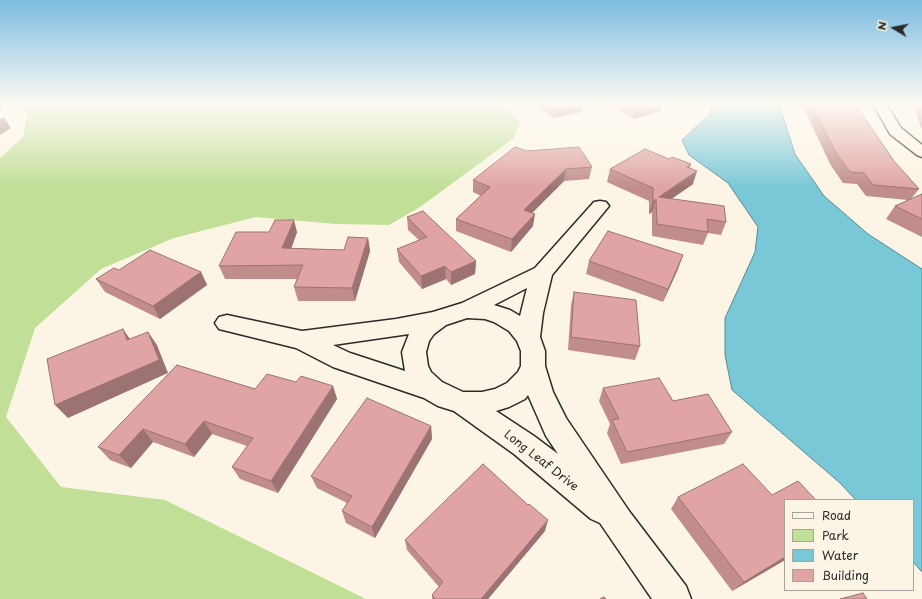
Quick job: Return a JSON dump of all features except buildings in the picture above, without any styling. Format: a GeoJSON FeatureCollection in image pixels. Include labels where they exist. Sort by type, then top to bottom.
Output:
{"type":"FeatureCollection","features":[{"type":"Feature","properties":{"kind":"street"},"geometry":{"type":"LineString","coordinates":[[896,132],[922,152]]}},
{"type":"Feature","properties":{"kind":"street"},"geometry":{"type":"LineString","coordinates":[[468,310],[495,295],[542,273],[600,206]]}},
{"type":"Feature","properties":{"kind":"street"},"geometry":{"type":"LineString","coordinates":[[528,337],[532,313],[542,273]]}},
{"type":"Feature","properties":{"kind":"street"},"geometry":{"type":"LineString","coordinates":[[227,323],[302,340],[342,360],[433,390],[447,398],[463,402],[482,403],[500,399],[516,391],[527,379],[533,366],[533,351],[528,337],[517,325],[502,316],[486,312],[468,310],[452,313],[438,319],[396,328],[302,340]]}},
{"type":"Feature","properties":{"kind":"street"},"geometry":{"type":"LineString","coordinates":[[433,390],[422,379],[416,366],[414,352],[418,339],[426,328],[438,319]]}},
{"type":"Feature","properties":{"kind":"street","name":"Long Leaf Drive"},"geometry":{"type":"LineString","coordinates":[[533,366],[540,392],[556,427],[618,522],[673,599]]}},
{"type":"Feature","properties":{"kind":"street","name":"Long Leaf Drive"},"geometry":{"type":"LineString","coordinates":[[463,402],[524,445],[618,522]]}},
{"type":"Feature","properties":{"kind":"green space"},"geometry":{"type":"Polygon","coordinates":[[[24,132],[516,132],[514,138],[420,207],[389,225],[336,224],[256,217],[174,238],[101,269],[35,328],[6,417],[61,487],[165,500],[366,599],[0,599],[0,158],[23,137],[24,132]]]}},
{"type":"Feature","properties":{"kind":"water"},"geometry":{"type":"Polygon","coordinates":[[[691,132],[788,132],[795,154],[824,196],[868,234],[922,269],[922,572],[914,563],[914,499],[855,499],[840,483],[732,390],[725,355],[725,318],[755,252],[758,227],[728,183],[689,155],[682,140],[691,132]]]}}]}
